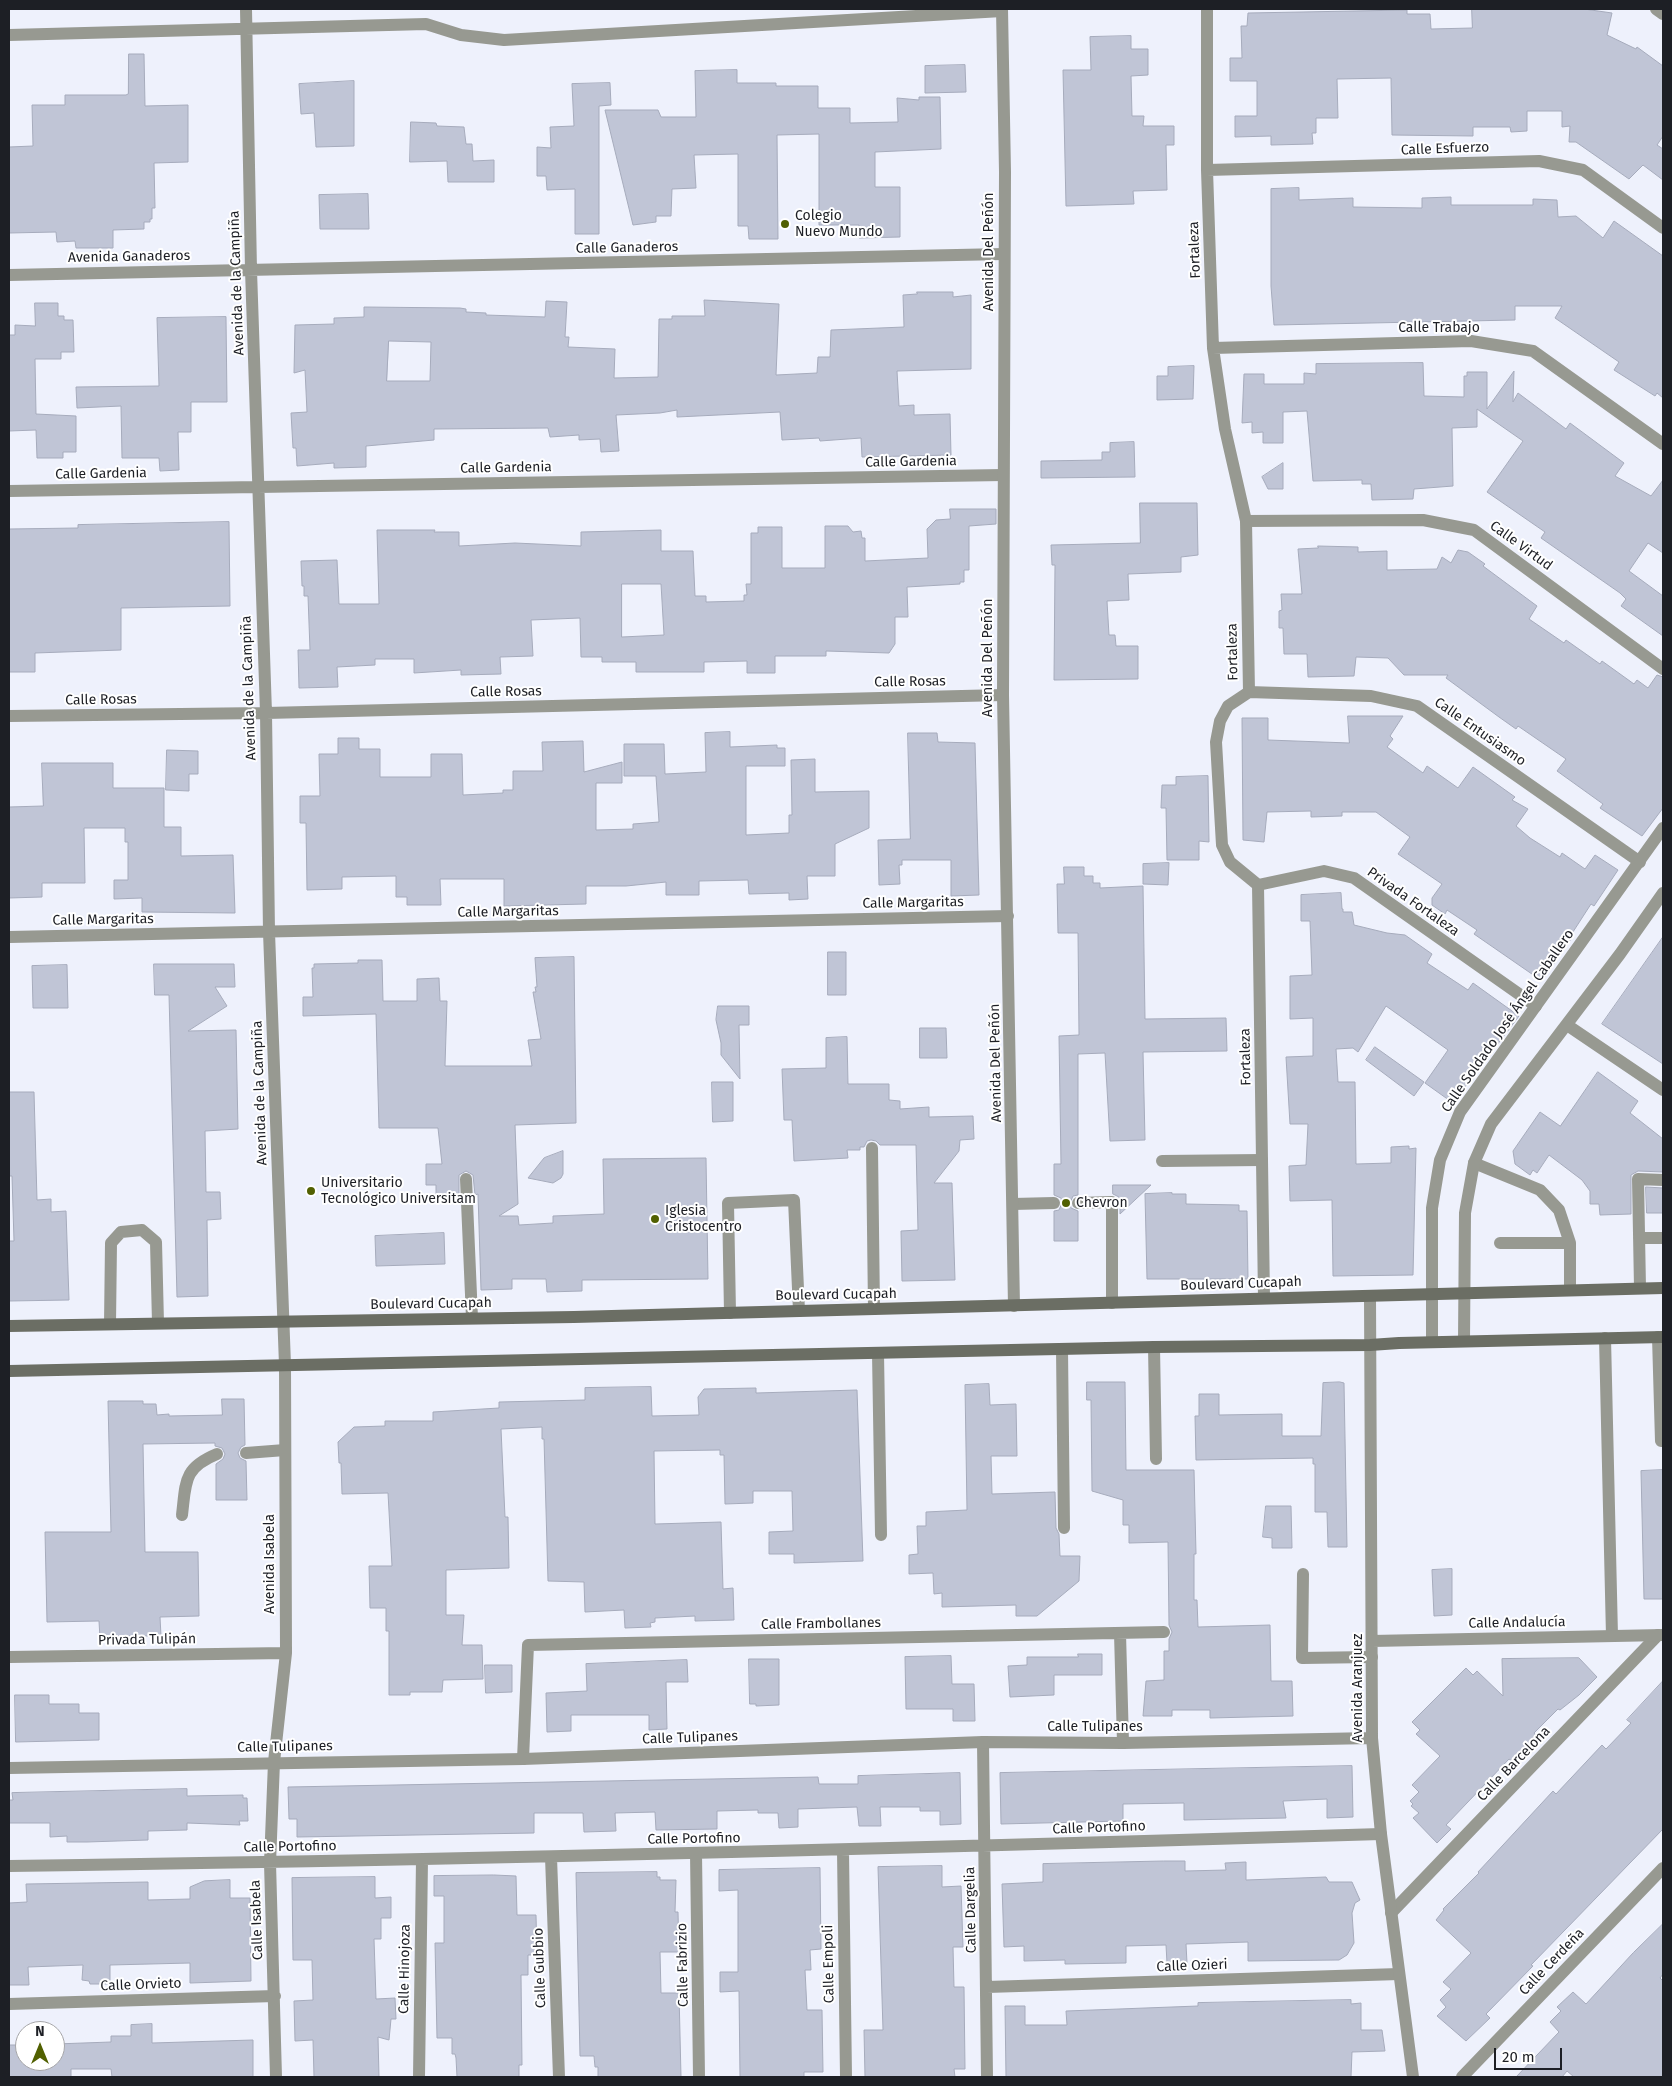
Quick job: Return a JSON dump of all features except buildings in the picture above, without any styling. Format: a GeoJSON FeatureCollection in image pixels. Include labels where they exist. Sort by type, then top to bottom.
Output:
{"type":"FeatureCollection","features":[{"type":"Feature","properties":{"kind":"main road","name":"Boulevard Cucapah"},"geometry":{"type":"LineString","coordinates":[[9,1326],[874,1310],[1663,1288]]}},
{"type":"Feature","properties":{"kind":"main road"},"geometry":{"type":"LineString","coordinates":[[9,1371],[1062,1349],[1370,1345],[1661,1337]]}},
{"type":"Feature","properties":{"kind":"street","name":"Avenida de la Campiña"},"geometry":{"type":"LineString","coordinates":[[246,9],[251,270],[266,713],[270,932],[285,1366]]}},
{"type":"Feature","properties":{"kind":"street","name":"Fortaleza"},"geometry":{"type":"LineString","coordinates":[[1207,9],[1207,170],[1213,348],[1225,429],[1246,522],[1249,692],[1228,706],[1220,721],[1216,742],[1222,845],[1230,862],[1258,885],[1264,1298]]}},
{"type":"Feature","properties":{"kind":"street"},"geometry":{"type":"LineString","coordinates":[[1656,9],[1663,14]]}},
{"type":"Feature","properties":{"kind":"street"},"geometry":{"type":"LineString","coordinates":[[9,35],[426,24],[461,35],[504,40],[1002,10]]}},
{"type":"Feature","properties":{"kind":"street","name":"Avenida Del Peñón"},"geometry":{"type":"LineString","coordinates":[[1002,10],[1004,254],[1003,695],[1014,1306]]}},
{"type":"Feature","properties":{"kind":"street","name":"Calle Esfuerzo"},"geometry":{"type":"LineString","coordinates":[[1207,170],[1539,161],[1582,170],[1663,228]]}},
{"type":"Feature","properties":{"kind":"street","name":"Calle Ganaderos"},"geometry":{"type":"LineString","coordinates":[[251,270],[1004,254]]}},
{"type":"Feature","properties":{"kind":"street","name":"Avenida Ganaderos"},"geometry":{"type":"LineString","coordinates":[[9,275],[251,270]]}},
{"type":"Feature","properties":{"kind":"street","name":"Calle Trabajo"},"geometry":{"type":"LineString","coordinates":[[1213,348],[1471,341],[1533,351],[1663,444]]}},
{"type":"Feature","properties":{"kind":"street","name":"Calle Gardenia"},"geometry":{"type":"LineString","coordinates":[[9,491],[1003,475]]}},
{"type":"Feature","properties":{"kind":"street","name":"Calle Virtud"},"geometry":{"type":"LineString","coordinates":[[1246,522],[1423,520],[1474,530],[1663,669]]}},
{"type":"Feature","properties":{"kind":"street","name":"Calle Entusiasmo"},"geometry":{"type":"LineString","coordinates":[[1249,692],[1372,696],[1417,706],[1640,862]]}},
{"type":"Feature","properties":{"kind":"street","name":"Calle Rosas"},"geometry":{"type":"LineString","coordinates":[[9,716],[266,713],[1003,695]]}},
{"type":"Feature","properties":{"kind":"street","name":"Calle Soldado José Ángel Caballero"},"geometry":{"type":"LineString","coordinates":[[1432,1342],[1432,1208],[1440,1160],[1460,1112],[1663,828]]}},
{"type":"Feature","properties":{"kind":"street","name":"Privada Fortaleza"},"geometry":{"type":"LineString","coordinates":[[1258,885],[1324,871],[1354,878],[1536,1006]]}},
{"type":"Feature","properties":{"kind":"street"},"geometry":{"type":"LineString","coordinates":[[1464,1341],[1465,1212],[1474,1163],[1492,1124],[1663,893]]}},
{"type":"Feature","properties":{"kind":"street","name":"Calle Margaritas"},"geometry":{"type":"LineString","coordinates":[[9,937],[1008,916]]}},
{"type":"Feature","properties":{"kind":"street"},"geometry":{"type":"LineString","coordinates":[[1567,1025],[1663,1090]]}},
{"type":"Feature","properties":{"kind":"street"},"geometry":{"type":"LineString","coordinates":[[872,1148],[874,1310]]}},
{"type":"Feature","properties":{"kind":"street"},"geometry":{"type":"LineString","coordinates":[[1162,1161],[1262,1160]]}},
{"type":"Feature","properties":{"kind":"street"},"geometry":{"type":"LineString","coordinates":[[1474,1163],[1540,1190],[1559,1210],[1570,1243],[1570,1290]]}},
{"type":"Feature","properties":{"kind":"street"},"geometry":{"type":"LineString","coordinates":[[466,1180],[472,1318]]}},
{"type":"Feature","properties":{"kind":"street"},"geometry":{"type":"LineString","coordinates":[[1640,1288],[1638,1180],[1663,1180]]}},
{"type":"Feature","properties":{"kind":"street"},"geometry":{"type":"LineString","coordinates":[[730,1313],[728,1203],[794,1200],[799,1311]]}},
{"type":"Feature","properties":{"kind":"street"},"geometry":{"type":"LineString","coordinates":[[1078,1203],[1112,1202],[1112,1303]]}},
{"type":"Feature","properties":{"kind":"street"},"geometry":{"type":"LineString","coordinates":[[1013,1204],[1054,1203]]}},
{"type":"Feature","properties":{"kind":"street"},"geometry":{"type":"LineString","coordinates":[[110,1324],[111,1243],[121,1232],[142,1230],[156,1242],[158,1323]]}},
{"type":"Feature","properties":{"kind":"street"},"geometry":{"type":"LineString","coordinates":[[1639,1238],[1663,1238]]}},
{"type":"Feature","properties":{"kind":"street"},"geometry":{"type":"LineString","coordinates":[[1500,1243],[1570,1243]]}},
{"type":"Feature","properties":{"kind":"street","name":"Avenida Aranjuez"},"geometry":{"type":"LineString","coordinates":[[1370,1296],[1372,1738],[1381,1834],[1412,2077]]}},
{"type":"Feature","properties":{"kind":"street"},"geometry":{"type":"LineString","coordinates":[[1661,1337],[1661,1441],[1663,1441]]}},
{"type":"Feature","properties":{"kind":"street"},"geometry":{"type":"LineString","coordinates":[[1605,1338],[1612,1636]]}},
{"type":"Feature","properties":{"kind":"street"},"geometry":{"type":"LineString","coordinates":[[1154,1348],[1156,1459]]}},
{"type":"Feature","properties":{"kind":"street"},"geometry":{"type":"LineString","coordinates":[[1062,1349],[1064,1528]]}},
{"type":"Feature","properties":{"kind":"street"},"geometry":{"type":"LineString","coordinates":[[878,1353],[881,1535]]}},
{"type":"Feature","properties":{"kind":"street","name":"Avenida Isabela"},"geometry":{"type":"LineString","coordinates":[[274,1762],[286,1653],[285,1366]]}},
{"type":"Feature","properties":{"kind":"street"},"geometry":{"type":"LineString","coordinates":[[246,1453],[285,1450]]}},
{"type":"Feature","properties":{"kind":"street"},"geometry":{"type":"LineString","coordinates":[[182,1515],[187,1479],[199,1461],[217,1454]]}},
{"type":"Feature","properties":{"kind":"street"},"geometry":{"type":"LineString","coordinates":[[1303,1574],[1302,1658],[1372,1657]]}},
{"type":"Feature","properties":{"kind":"street"},"geometry":{"type":"LineString","coordinates":[[1123,1743],[1120,1633],[1164,1632]]}},
{"type":"Feature","properties":{"kind":"street","name":"Calle Frambollanes"},"geometry":{"type":"LineString","coordinates":[[523,1758],[528,1645],[1120,1633]]}},
{"type":"Feature","properties":{"kind":"street","name":"Calle Andalucía"},"geometry":{"type":"LineString","coordinates":[[1372,1641],[1661,1635]]}},
{"type":"Feature","properties":{"kind":"street","name":"Calle Barcelona"},"geometry":{"type":"LineString","coordinates":[[1391,1913],[1661,1635]]}},
{"type":"Feature","properties":{"kind":"street","name":"Privada Tulipán"},"geometry":{"type":"LineString","coordinates":[[9,1657],[286,1653]]}},
{"type":"Feature","properties":{"kind":"street","name":"Calle Tulipanes"},"geometry":{"type":"LineString","coordinates":[[9,1768],[523,1758],[983,1742],[1123,1743],[1372,1738]]}},
{"type":"Feature","properties":{"kind":"street","name":"Calle Dargelia"},"geometry":{"type":"LineString","coordinates":[[983,1742],[987,2077]]}},
{"type":"Feature","properties":{"kind":"street","name":"Calle Isabela"},"geometry":{"type":"LineString","coordinates":[[274,1762],[270,1863],[276,2077]]}},
{"type":"Feature","properties":{"kind":"street","name":"Calle Portofino"},"geometry":{"type":"LineString","coordinates":[[9,1866],[270,1863],[843,1851],[1381,1834]]}},
{"type":"Feature","properties":{"kind":"street","name":"Calle Empoli"},"geometry":{"type":"LineString","coordinates":[[843,1851],[846,2077]]}},
{"type":"Feature","properties":{"kind":"street","name":"Calle Fabrizio"},"geometry":{"type":"LineString","coordinates":[[696,1853],[700,2077]]}},
{"type":"Feature","properties":{"kind":"street","name":"Calle Gubbio"},"geometry":{"type":"LineString","coordinates":[[551,1857],[559,2077]]}},
{"type":"Feature","properties":{"kind":"street","name":"Calle Hinojoza"},"geometry":{"type":"LineString","coordinates":[[419,2077],[422,1860]]}},
{"type":"Feature","properties":{"kind":"street","name":"Calle Cerdeña"},"geometry":{"type":"LineString","coordinates":[[1462,2077],[1663,1868]]}},
{"type":"Feature","properties":{"kind":"street","name":"Calle Ozieri"},"geometry":{"type":"LineString","coordinates":[[987,1987],[1399,1974]]}},
{"type":"Feature","properties":{"kind":"street","name":"Calle Orvieto"},"geometry":{"type":"LineString","coordinates":[[9,2004],[274,1996]]}},
{"type":"Feature","properties":{"kind":"place","name":"Colegio Nuevo Mundo"},"geometry":{"type":"Point","coordinates":[785,224]}},
{"type":"Feature","properties":{"kind":"place","name":"Universitario Tecnológico Universitam"},"geometry":{"type":"Point","coordinates":[311,1191]}},
{"type":"Feature","properties":{"kind":"place","name":"Chevron"},"geometry":{"type":"Point","coordinates":[1066,1203]}},
{"type":"Feature","properties":{"kind":"place","name":"Iglesia Cristocentro"},"geometry":{"type":"Point","coordinates":[655,1219]}}]}
